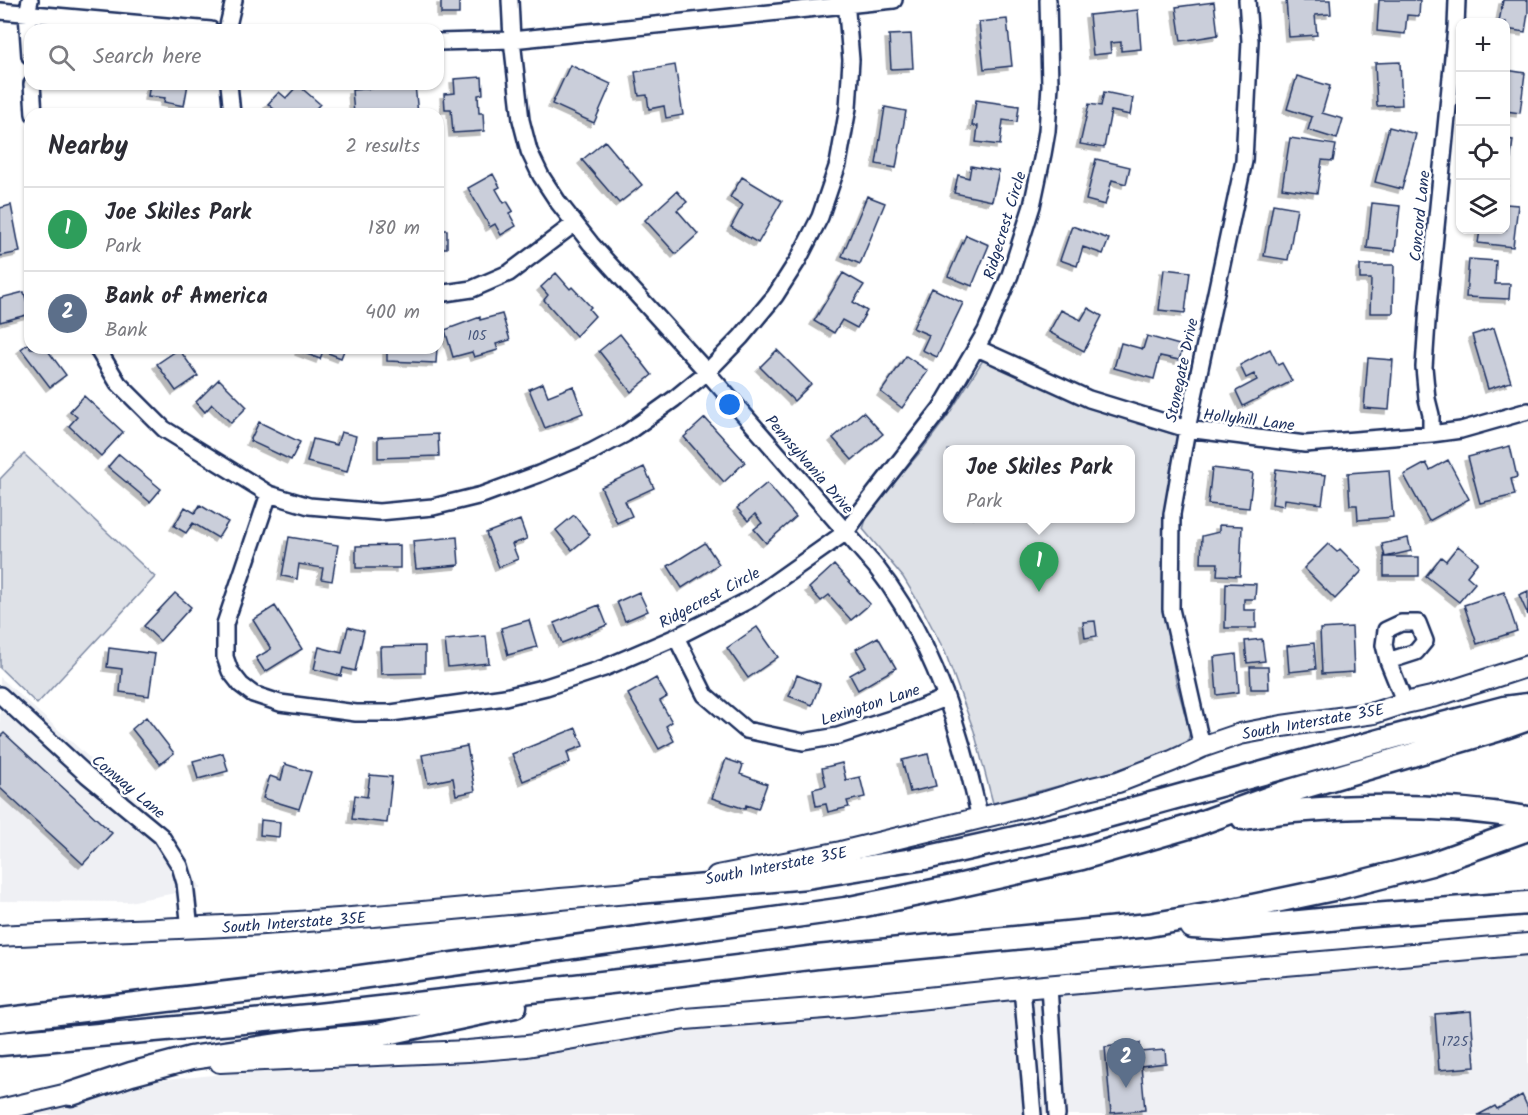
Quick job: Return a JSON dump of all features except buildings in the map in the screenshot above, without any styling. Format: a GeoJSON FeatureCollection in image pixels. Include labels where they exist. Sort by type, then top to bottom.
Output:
{"type":"FeatureCollection","features":[{"type":"Feature","properties":{"kind":"highway"},"geometry":{"type":"LineString","coordinates":[[638,892],[807,877],[925,858],[1082,823],[1408,733],[1504,708],[1528,705]]}},
{"type":"Feature","properties":{"kind":"highway"},"geometry":{"type":"LineString","coordinates":[[0,1020],[353,978],[845,909],[1082,858],[1192,826],[1283,793],[1528,719]]}},
{"type":"Feature","properties":{"kind":"highway"},"geometry":{"type":"LineString","coordinates":[[1192,826],[1291,811],[1372,806],[1465,810],[1528,818]]}},
{"type":"Feature","properties":{"kind":"highway"},"geometry":{"type":"LineString","coordinates":[[0,1044],[309,1016],[652,978],[817,957],[1149,926],[1338,888],[1431,864],[1528,829]]}},
{"type":"Feature","properties":{"kind":"highway"},"geometry":{"type":"LineString","coordinates":[[1149,926],[1227,929],[1528,903]]}},
{"type":"Feature","properties":{"kind":"highway"},"geometry":{"type":"LineString","coordinates":[[71,1094],[131,1074],[191,1058],[306,1041],[378,1035],[652,978]]}},
{"type":"Feature","properties":{"kind":"main road","name":"South Interstate 35E"},"geometry":{"type":"LineString","coordinates":[[0,936],[54,932],[190,929],[382,916],[638,892],[841,852],[1046,802],[1118,782],[1202,747],[1250,731],[1374,712],[1437,696],[1528,666]]}},
{"type":"Feature","properties":{"kind":"main road"},"geometry":{"type":"LineString","coordinates":[[0,1110],[138,1076],[220,1062],[515,1047],[685,1019],[1528,944]]}},
{"type":"Feature","properties":{"kind":"street"},"geometry":{"type":"LineString","coordinates":[[229,24],[234,0]]}},
{"type":"Feature","properties":{"kind":"street","name":"Pennsylvania Drive"},"geometry":{"type":"LineString","coordinates":[[510,0],[521,120],[529,151],[541,176],[574,224],[888,582],[932,661],[962,744],[980,818]]}},
{"type":"Feature","properties":{"kind":"street"},"geometry":{"type":"LineString","coordinates":[[444,42],[512,40],[847,2],[894,0]]}},
{"type":"Feature","properties":{"kind":"street","name":"Ridgecrest Circle"},"geometry":{"type":"LineString","coordinates":[[269,494],[225,624],[225,657],[230,671],[241,685],[253,694],[280,703],[356,713],[391,712],[505,697],[546,687],[604,668],[676,637],[751,599],[846,532],[941,408],[986,331],[1011,275],[1032,206],[1043,154],[1050,85],[1048,0]]}},
{"type":"Feature","properties":{"kind":"street","name":"Stonegate Drive"},"geometry":{"type":"LineString","coordinates":[[1202,747],[1171,609],[1172,514],[1187,429],[1244,161],[1250,41],[1246,0]]}},
{"type":"Feature","properties":{"kind":"street","name":"Concord Lane"},"geometry":{"type":"LineString","coordinates":[[1431,435],[1431,415],[1424,367],[1457,0]]}},
{"type":"Feature","properties":{"kind":"street"},"geometry":{"type":"LineString","coordinates":[[101,354],[118,383],[164,429],[269,494],[309,506],[379,512],[433,507],[482,495],[580,457],[625,434],[674,399],[706,372],[741,337],[775,296],[798,260],[820,217],[838,164],[848,108],[851,60],[847,2]]}},
{"type":"Feature","properties":{"kind":"street"},"geometry":{"type":"LineString","coordinates":[[0,11],[29,7],[164,24]]}},
{"type":"Feature","properties":{"kind":"street"},"geometry":{"type":"LineString","coordinates":[[29,7],[29,24]]}},
{"type":"Feature","properties":{"kind":"street"},"geometry":{"type":"LineString","coordinates":[[32,90],[34,108]]}},
{"type":"Feature","properties":{"kind":"street"},"geometry":{"type":"LineString","coordinates":[[230,90],[231,108]]}},
{"type":"Feature","properties":{"kind":"street"},"geometry":{"type":"LineString","coordinates":[[444,293],[472,289],[509,273],[574,224]]}},
{"type":"Feature","properties":{"kind":"street","name":"Hollyhill Lane"},"geometry":{"type":"LineString","coordinates":[[977,348],[1089,399],[1187,429],[1305,444],[1431,435],[1461,430],[1528,411]]}},
{"type":"Feature","properties":{"kind":"street","name":"Lexington Lane"},"geometry":{"type":"LineString","coordinates":[[676,637],[705,695],[746,730],[803,742],[838,736],[900,716],[945,698]]}},
{"type":"Feature","properties":{"kind":"street"},"geometry":{"type":"LineString","coordinates":[[1388,661],[1405,703]]}},
{"type":"Feature","properties":{"kind":"street","name":"Conway Lane"},"geometry":{"type":"LineString","coordinates":[[0,696],[87,775],[161,836],[180,866],[185,883],[190,929]]}},
{"type":"Feature","properties":{"kind":"street"},"geometry":{"type":"LineString","coordinates":[[1048,986],[1057,1115]]}},
{"type":"Feature","properties":{"kind":"street"},"geometry":{"type":"LineString","coordinates":[[1022,988],[1033,1115]]}},
{"type":"Feature","properties":{"kind":"shaded area"},"geometry":{"type":"Polygon","coordinates":[[[983,360],[1084,405],[1179,436],[1165,608],[1176,682],[1190,732],[1187,745],[1113,772],[993,803],[974,731],[945,652],[903,577],[863,529],[868,513],[947,417],[983,360]]]}},
{"type":"Feature","properties":{"kind":"shaded area"},"geometry":{"type":"Polygon","coordinates":[[[24,454],[155,577],[37,704],[0,668],[0,479],[24,454]]]}},
{"type":"Feature","properties":{"kind":"shaded area"},"geometry":{"type":"Polygon","coordinates":[[[0,677],[155,817],[201,888],[129,902],[0,901],[0,677]]]}},
{"type":"Feature","properties":{"kind":"shaded area"},"geometry":{"type":"Polygon","coordinates":[[[1528,952],[1528,1115],[14,1115],[154,1081],[303,1066],[503,1061],[665,1032],[1528,952]]]}},
{"type":"Feature","properties":{"kind":"place","name":"Joe Skiles Park"},"geometry":{"type":"Point","coordinates":[1039,592]}},
{"type":"Feature","properties":{"kind":"place","name":"Bank of America"},"geometry":{"type":"Point","coordinates":[1126,1088]}}]}
